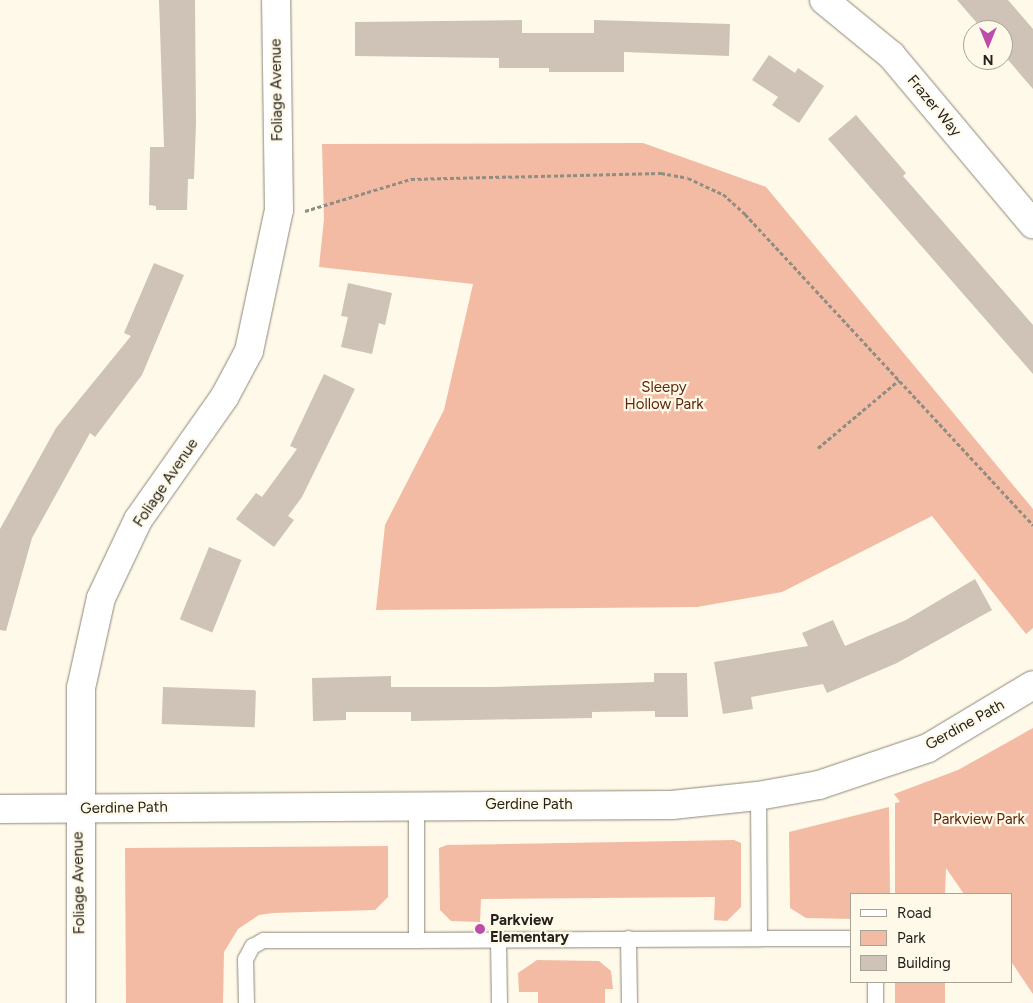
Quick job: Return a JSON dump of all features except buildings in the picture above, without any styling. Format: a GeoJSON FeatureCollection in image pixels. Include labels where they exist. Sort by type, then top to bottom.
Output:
{"type":"FeatureCollection","features":[{"type":"Feature","properties":{"kind":"street","name":"Foliage Avenue"},"geometry":{"type":"LineString","coordinates":[[81,1003],[78,808],[81,688],[101,598],[138,520],[225,396],[249,351],[279,210],[276,0]]}},
{"type":"Feature","properties":{"kind":"street","name":"Frazer Way"},"geometry":{"type":"LineString","coordinates":[[824,0],[891,55],[1033,224]]}},
{"type":"Feature","properties":{"kind":"street","name":"Gerdine Path"},"geometry":{"type":"LineString","coordinates":[[0,809],[416,805],[672,805],[758,796],[818,785],[928,748],[1033,685]]}},
{"type":"Feature","properties":{"kind":"lane"},"geometry":{"type":"LineString","coordinates":[[758,796],[759,938]]}},
{"type":"Feature","properties":{"kind":"lane"},"geometry":{"type":"LineString","coordinates":[[416,805],[416,940]]}},
{"type":"Feature","properties":{"kind":"lane"},"geometry":{"type":"LineString","coordinates":[[628,938],[628,1003]]}},
{"type":"Feature","properties":{"kind":"lane"},"geometry":{"type":"LineString","coordinates":[[246,1003],[245,959],[252,946],[264,940],[850,938]]}},
{"type":"Feature","properties":{"kind":"lane"},"geometry":{"type":"LineString","coordinates":[[498,940],[499,1003]]}},
{"type":"Feature","properties":{"kind":"lane"},"geometry":{"type":"LineString","coordinates":[[875,983],[875,1003]]}},
{"type":"Feature","properties":{"kind":"path"},"geometry":{"type":"LineString","coordinates":[[279,210],[308,212],[411,179],[661,173],[688,178],[723,194],[744,214],[1033,526]]}},
{"type":"Feature","properties":{"kind":"path"},"geometry":{"type":"LineString","coordinates":[[818,448],[899,380]]}},
{"type":"Feature","properties":{"kind":"green space","name":"Sleepy Hollow Park"},"geometry":{"type":"Polygon","coordinates":[[[643,143],[766,187],[1033,509],[1033,628],[1026,634],[932,516],[782,592],[697,607],[376,610],[385,525],[444,410],[473,284],[319,267],[324,219],[322,144],[643,143]]]}},
{"type":"Feature","properties":{"kind":"green space","name":"Parkview Park"},"geometry":{"type":"Polygon","coordinates":[[[1033,728],[1033,994],[1013,964],[1013,893],[963,893],[946,868],[945,893],[895,893],[895,803],[900,802],[894,794],[958,770],[1033,728]]]}},
{"type":"Feature","properties":{"kind":"green space"},"geometry":{"type":"Polygon","coordinates":[[[889,807],[890,893],[850,893],[850,919],[806,918],[790,908],[789,832],[889,807]]]}},
{"type":"Feature","properties":{"kind":"green space"},"geometry":{"type":"Polygon","coordinates":[[[734,840],[741,843],[741,907],[727,921],[714,920],[715,897],[481,899],[480,922],[451,921],[440,910],[439,848],[447,845],[734,840]]]}},
{"type":"Feature","properties":{"kind":"green space"},"geometry":{"type":"Polygon","coordinates":[[[388,846],[388,897],[375,910],[273,913],[259,915],[238,929],[224,952],[223,1003],[126,1003],[125,848],[388,846]]]}},
{"type":"Feature","properties":{"kind":"green space"},"geometry":{"type":"Polygon","coordinates":[[[537,960],[599,961],[611,971],[613,989],[605,989],[605,1003],[538,1003],[538,992],[519,992],[518,973],[537,960]]]}},
{"type":"Feature","properties":{"kind":"green space"},"geometry":{"type":"Polygon","coordinates":[[[895,983],[945,983],[945,1003],[895,1003],[895,983]]]}},
{"type":"Feature","properties":{"kind":"place","name":"Parkview Elementary"},"geometry":{"type":"Point","coordinates":[480,929]}}]}
